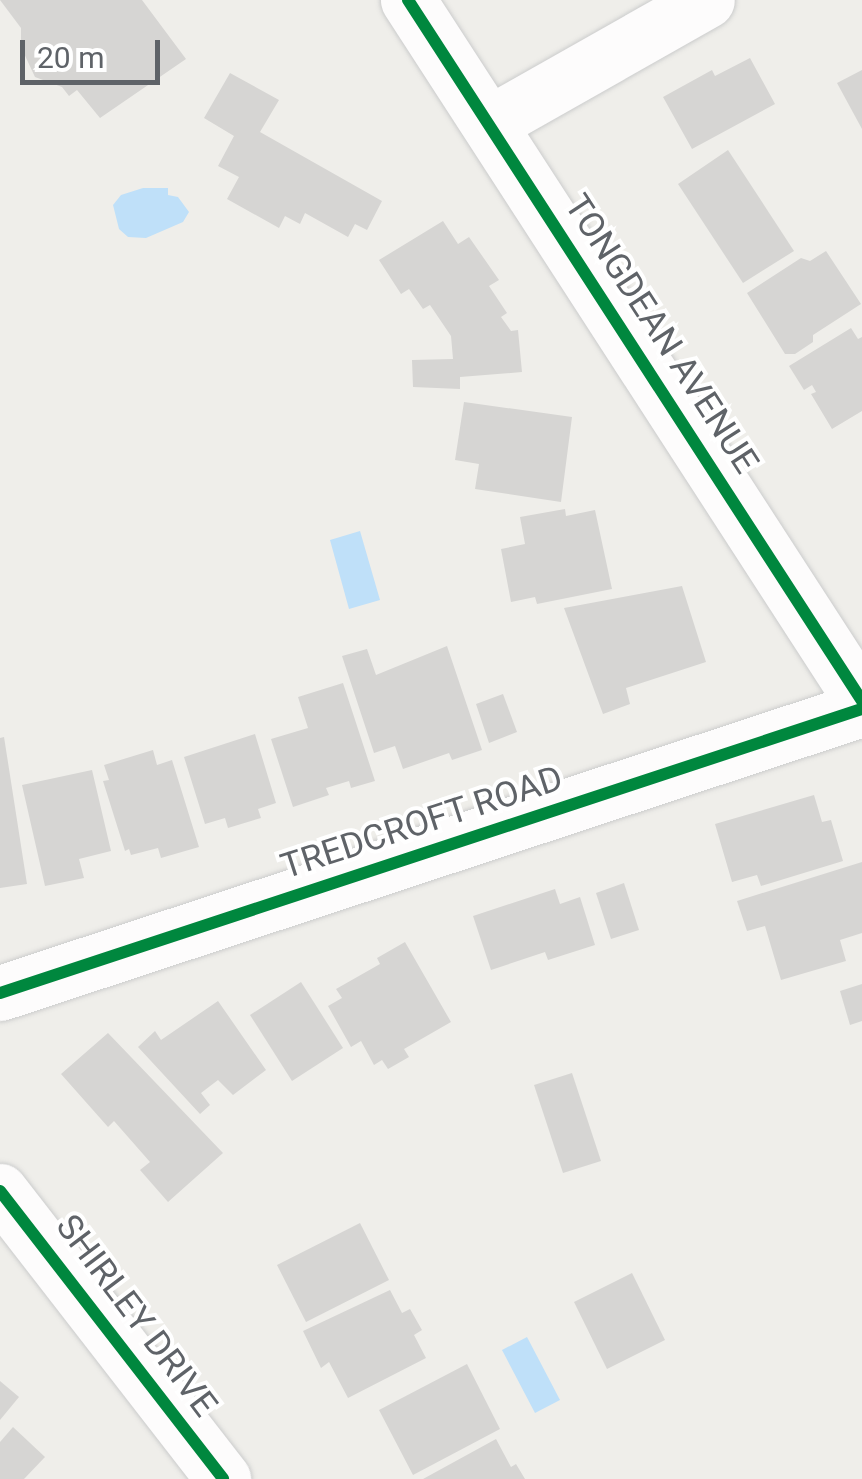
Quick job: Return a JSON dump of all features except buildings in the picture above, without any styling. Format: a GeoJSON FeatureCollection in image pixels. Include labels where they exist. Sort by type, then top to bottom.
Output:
{"type":"FeatureCollection","features":[{"type":"Feature","properties":{"kind":"street","name":"TONGDEAN AVENUE"},"geometry":{"type":"LineString","coordinates":[[408,0],[862,701]]}},
{"type":"Feature","properties":{"kind":"street"},"geometry":{"type":"LineString","coordinates":[[490,123],[707,0]]}},
{"type":"Feature","properties":{"kind":"street","name":"TREDCROFT ROAD"},"geometry":{"type":"LineString","coordinates":[[0,993],[862,709]]}},
{"type":"Feature","properties":{"kind":"street","name":"SHIRLEY DRIVE"},"geometry":{"type":"LineString","coordinates":[[0,1191],[222,1479]]}},
{"type":"Feature","properties":{"kind":"water"},"geometry":{"type":"Polygon","coordinates":[[[143,188],[168,188],[168,195],[178,197],[189,212],[183,222],[146,238],[128,237],[119,229],[113,205],[121,195],[143,188]]]}},
{"type":"Feature","properties":{"kind":"water"},"geometry":{"type":"Polygon","coordinates":[[[360,531],[380,600],[349,609],[330,540],[360,531]]]}},
{"type":"Feature","properties":{"kind":"water"},"geometry":{"type":"Polygon","coordinates":[[[527,1337],[560,1400],[535,1413],[502,1350],[527,1337]]]}},
{"type":"Feature","properties":{"kind":"cycle path"},"geometry":{"type":"LineString","coordinates":[[408,0],[862,701]]}},
{"type":"Feature","properties":{"kind":"cycle path"},"geometry":{"type":"LineString","coordinates":[[0,993],[862,709]]}},
{"type":"Feature","properties":{"kind":"cycle path"},"geometry":{"type":"LineString","coordinates":[[0,1191],[223,1479]]}}]}
